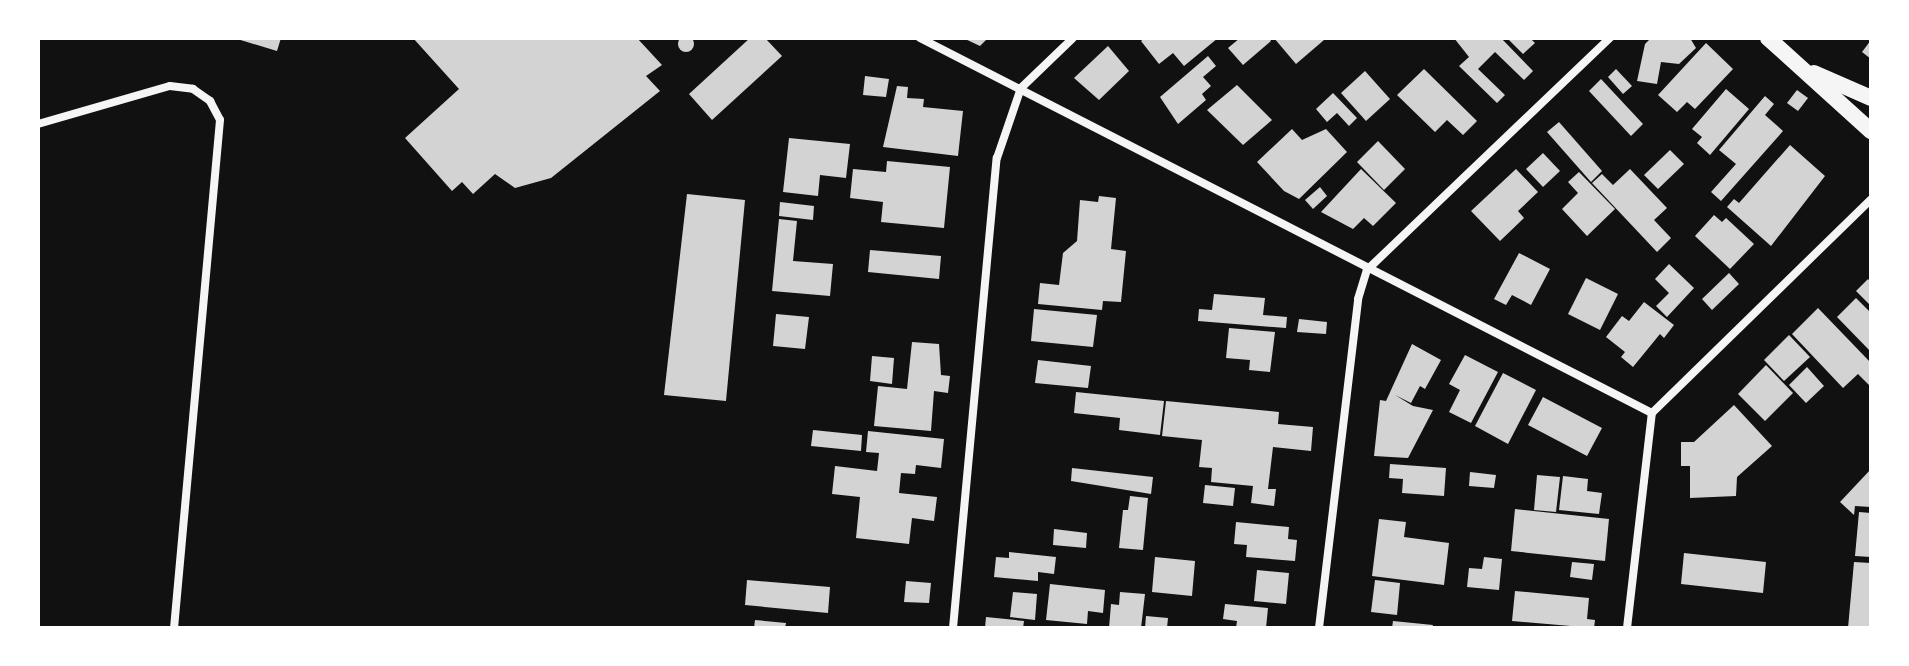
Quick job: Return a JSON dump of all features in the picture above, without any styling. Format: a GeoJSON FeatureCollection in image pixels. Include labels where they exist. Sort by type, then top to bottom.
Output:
{"type":"FeatureCollection","features":[{"type":"Feature","properties":{"kind":"main road"},"geometry":{"type":"LineString","coordinates":[[1768,38],[1871,131]]}},
{"type":"Feature","properties":{"kind":"main road"},"geometry":{"type":"LineString","coordinates":[[1802,68],[1871,98]]}},
{"type":"Feature","properties":{"kind":"street"},"geometry":{"type":"LineString","coordinates":[[920,38],[1367,270],[1652,413]]}},
{"type":"Feature","properties":{"kind":"street"},"geometry":{"type":"LineString","coordinates":[[953,628],[997,158],[1021,88],[1073,38]]}},
{"type":"Feature","properties":{"kind":"street"},"geometry":{"type":"LineString","coordinates":[[1319,628],[1358,299],[1367,270],[1610,38]]}},
{"type":"Feature","properties":{"kind":"street"},"geometry":{"type":"LineString","coordinates":[[38,124],[170,86],[193,89],[210,101],[220,120],[174,628]]}},
{"type":"Feature","properties":{"kind":"street"},"geometry":{"type":"LineString","coordinates":[[1627,628],[1652,413],[1871,199]]}},
{"type":"Feature","properties":{"kind":"building"},"geometry":{"type":"Polygon","coordinates":[[[686,36],[692,38],[692,50],[686,52],[680,50],[678,44],[680,38],[686,36]]]}},
{"type":"Feature","properties":{"kind":"building"},"geometry":{"type":"Polygon","coordinates":[[[234,38],[281,38],[277,51],[234,38]]]}},
{"type":"Feature","properties":{"kind":"building"},"geometry":{"type":"Polygon","coordinates":[[[413,38],[637,38],[662,65],[646,76],[660,91],[551,178],[515,188],[495,174],[473,194],[462,182],[452,191],[405,138],[459,89],[413,38]]]}},
{"type":"Feature","properties":{"kind":"building"},"geometry":{"type":"Polygon","coordinates":[[[750,38],[765,38],[782,56],[712,120],[689,94],[750,38]]]}},
{"type":"Feature","properties":{"kind":"building"},"geometry":{"type":"Polygon","coordinates":[[[963,38],[988,38],[980,46],[963,38]]]}},
{"type":"Feature","properties":{"kind":"building"},"geometry":{"type":"Polygon","coordinates":[[[1145,38],[1218,38],[1184,66],[1173,53],[1159,64],[1141,41],[1145,38]]]}},
{"type":"Feature","properties":{"kind":"building"},"geometry":{"type":"Polygon","coordinates":[[[1240,38],[1269,38],[1271,41],[1243,65],[1228,48],[1240,38]]]}},
{"type":"Feature","properties":{"kind":"building"},"geometry":{"type":"Polygon","coordinates":[[[1274,38],[1322,38],[1324,40],[1296,64],[1274,38]]]}},
{"type":"Feature","properties":{"kind":"building"},"geometry":{"type":"Polygon","coordinates":[[[1454,38],[1501,38],[1533,71],[1524,80],[1495,52],[1478,69],[1505,95],[1497,103],[1459,66],[1469,57],[1454,38]]]}},
{"type":"Feature","properties":{"kind":"building"},"geometry":{"type":"Polygon","coordinates":[[[1507,38],[1530,38],[1535,43],[1523,54],[1507,38]]]}},
{"type":"Feature","properties":{"kind":"building"},"geometry":{"type":"Polygon","coordinates":[[[1651,38],[1690,38],[1696,48],[1679,64],[1661,62],[1657,84],[1637,81],[1645,44],[1651,38]]]}},
{"type":"Feature","properties":{"kind":"building"},"geometry":{"type":"Polygon","coordinates":[[[1871,40],[1871,59],[1862,52],[1871,40]]]}},
{"type":"Feature","properties":{"kind":"building"},"geometry":{"type":"Polygon","coordinates":[[[1706,43],[1733,69],[1695,109],[1687,102],[1677,112],[1658,95],[1706,43]]]}},
{"type":"Feature","properties":{"kind":"building"},"geometry":{"type":"Polygon","coordinates":[[[1108,46],[1129,71],[1099,100],[1074,78],[1108,46]]]}},
{"type":"Feature","properties":{"kind":"building"},"geometry":{"type":"Polygon","coordinates":[[[1208,56],[1216,66],[1203,77],[1211,86],[1202,94],[1206,100],[1178,124],[1160,97],[1208,56]]]}},
{"type":"Feature","properties":{"kind":"building"},"geometry":{"type":"Polygon","coordinates":[[[1424,69],[1477,121],[1463,135],[1447,120],[1435,132],[1397,95],[1424,69]]]}},
{"type":"Feature","properties":{"kind":"building"},"geometry":{"type":"Polygon","coordinates":[[[1616,69],[1632,86],[1623,94],[1608,77],[1616,69]]]}},
{"type":"Feature","properties":{"kind":"building"},"geometry":{"type":"Polygon","coordinates":[[[1365,71],[1390,99],[1366,121],[1341,93],[1365,71]]]}},
{"type":"Feature","properties":{"kind":"building"},"geometry":{"type":"Polygon","coordinates":[[[865,76],[889,79],[886,97],[863,95],[865,76]]]}},
{"type":"Feature","properties":{"kind":"building"},"geometry":{"type":"Polygon","coordinates":[[[1601,79],[1643,124],[1631,136],[1589,91],[1601,79]]]}},
{"type":"Feature","properties":{"kind":"building"},"geometry":{"type":"Polygon","coordinates":[[[1237,85],[1272,120],[1243,145],[1207,110],[1237,85]]]}},
{"type":"Feature","properties":{"kind":"building"},"geometry":{"type":"Polygon","coordinates":[[[897,86],[908,87],[907,98],[924,99],[923,107],[963,111],[958,156],[883,147],[897,86]]]}},
{"type":"Feature","properties":{"kind":"building"},"geometry":{"type":"Polygon","coordinates":[[[1726,89],[1749,109],[1710,155],[1697,143],[1702,137],[1692,129],[1726,89]]]}},
{"type":"Feature","properties":{"kind":"building"},"geometry":{"type":"Polygon","coordinates":[[[1797,90],[1808,98],[1798,111],[1787,103],[1797,90]]]}},
{"type":"Feature","properties":{"kind":"building"},"geometry":{"type":"Polygon","coordinates":[[[1333,93],[1357,118],[1349,126],[1337,113],[1327,122],[1316,109],[1333,93]]]}},
{"type":"Feature","properties":{"kind":"building"},"geometry":{"type":"Polygon","coordinates":[[[1765,96],[1774,104],[1765,115],[1783,131],[1721,201],[1711,192],[1736,164],[1719,150],[1765,96]]]}},
{"type":"Feature","properties":{"kind":"building"},"geometry":{"type":"Polygon","coordinates":[[[1559,122],[1602,171],[1591,182],[1547,132],[1559,122]]]}},
{"type":"Feature","properties":{"kind":"building"},"geometry":{"type":"Polygon","coordinates":[[[1292,129],[1302,140],[1326,129],[1347,152],[1299,199],[1284,191],[1257,162],[1292,129]]]}},
{"type":"Feature","properties":{"kind":"building"},"geometry":{"type":"Polygon","coordinates":[[[789,138],[850,144],[846,178],[820,175],[818,196],[783,192],[789,138]]]}},
{"type":"Feature","properties":{"kind":"building"},"geometry":{"type":"Polygon","coordinates":[[[1378,141],[1405,169],[1384,190],[1357,162],[1378,141]]]}},
{"type":"Feature","properties":{"kind":"building"},"geometry":{"type":"Polygon","coordinates":[[[1790,145],[1825,176],[1771,246],[1727,207],[1734,199],[1739,203],[1790,145]]]}},
{"type":"Feature","properties":{"kind":"building"},"geometry":{"type":"Polygon","coordinates":[[[1670,150],[1684,164],[1658,189],[1644,175],[1670,150]]]}},
{"type":"Feature","properties":{"kind":"building"},"geometry":{"type":"Polygon","coordinates":[[[1543,153],[1560,171],[1543,187],[1526,169],[1543,153]]]}},
{"type":"Feature","properties":{"kind":"building"},"geometry":{"type":"Polygon","coordinates":[[[887,161],[950,167],[944,228],[881,222],[883,202],[850,198],[853,169],[886,172],[887,161]]]}},
{"type":"Feature","properties":{"kind":"building"},"geometry":{"type":"Polygon","coordinates":[[[1361,169],[1396,203],[1373,226],[1364,218],[1353,229],[1321,212],[1361,169]]]}},
{"type":"Feature","properties":{"kind":"building"},"geometry":{"type":"Polygon","coordinates":[[[1516,169],[1538,192],[1518,211],[1524,218],[1500,241],[1471,211],[1516,169]]]}},
{"type":"Feature","properties":{"kind":"building"},"geometry":{"type":"Polygon","coordinates":[[[1630,169],[1667,208],[1654,220],[1671,238],[1657,252],[1592,183],[1602,174],[1613,185],[1630,169]]]}},
{"type":"Feature","properties":{"kind":"building"},"geometry":{"type":"Polygon","coordinates":[[[1579,172],[1615,209],[1587,236],[1562,209],[1578,193],[1568,182],[1579,172]]]}},
{"type":"Feature","properties":{"kind":"building"},"geometry":{"type":"Polygon","coordinates":[[[1320,187],[1327,196],[1313,209],[1305,200],[1320,187]]]}},
{"type":"Feature","properties":{"kind":"building"},"geometry":{"type":"Polygon","coordinates":[[[687,194],[745,200],[726,401],[664,395],[687,194]]]}},
{"type":"Feature","properties":{"kind":"building"},"geometry":{"type":"Polygon","coordinates":[[[1099,196],[1116,198],[1111,249],[1126,251],[1121,302],[1103,301],[1102,310],[1038,304],[1040,283],[1059,285],[1063,253],[1077,241],[1080,200],[1098,202],[1099,196]]]}},
{"type":"Feature","properties":{"kind":"building"},"geometry":{"type":"Polygon","coordinates":[[[780,202],[814,206],[813,220],[779,216],[780,202]]]}},
{"type":"Feature","properties":{"kind":"building"},"geometry":{"type":"Polygon","coordinates":[[[1714,215],[1722,222],[1726,218],[1754,244],[1730,269],[1695,236],[1714,215]]]}},
{"type":"Feature","properties":{"kind":"building"},"geometry":{"type":"Polygon","coordinates":[[[779,219],[797,221],[793,261],[833,264],[830,296],[772,291],[779,219]]]}},
{"type":"Feature","properties":{"kind":"building"},"geometry":{"type":"Polygon","coordinates":[[[870,250],[941,256],[939,279],[868,272],[870,250]]]}},
{"type":"Feature","properties":{"kind":"building"},"geometry":{"type":"Polygon","coordinates":[[[1519,253],[1550,269],[1531,305],[1512,295],[1506,305],[1494,299],[1519,253]]]}},
{"type":"Feature","properties":{"kind":"building"},"geometry":{"type":"Polygon","coordinates":[[[1669,264],[1694,288],[1667,317],[1656,306],[1669,293],[1655,279],[1669,264]]]}},
{"type":"Feature","properties":{"kind":"building"},"geometry":{"type":"Polygon","coordinates":[[[1729,273],[1739,284],[1712,310],[1702,299],[1729,273]]]}},
{"type":"Feature","properties":{"kind":"building"},"geometry":{"type":"Polygon","coordinates":[[[1586,278],[1618,294],[1600,330],[1568,314],[1586,278]]]}},
{"type":"Feature","properties":{"kind":"building"},"geometry":{"type":"Polygon","coordinates":[[[1868,279],[1871,283],[1871,306],[1856,291],[1868,279]]]}},
{"type":"Feature","properties":{"kind":"building"},"geometry":{"type":"Polygon","coordinates":[[[1214,294],[1265,298],[1263,315],[1287,317],[1286,328],[1198,321],[1199,309],[1212,310],[1214,294]]]}},
{"type":"Feature","properties":{"kind":"building"},"geometry":{"type":"Polygon","coordinates":[[[1856,298],[1871,313],[1871,352],[1837,317],[1856,298]]]}},
{"type":"Feature","properties":{"kind":"building"},"geometry":{"type":"Polygon","coordinates":[[[1644,302],[1674,325],[1664,338],[1660,334],[1633,367],[1621,357],[1625,352],[1606,337],[1622,316],[1629,321],[1644,302]]]}},
{"type":"Feature","properties":{"kind":"building"},"geometry":{"type":"Polygon","coordinates":[[[1818,308],[1871,363],[1871,387],[1858,374],[1843,388],[1792,334],[1818,308]]]}},
{"type":"Feature","properties":{"kind":"building"},"geometry":{"type":"Polygon","coordinates":[[[1034,309],[1097,315],[1093,347],[1031,341],[1034,309]]]}},
{"type":"Feature","properties":{"kind":"building"},"geometry":{"type":"Polygon","coordinates":[[[776,314],[809,317],[805,349],[773,346],[776,314]]]}},
{"type":"Feature","properties":{"kind":"building"},"geometry":{"type":"Polygon","coordinates":[[[1299,319],[1327,322],[1326,334],[1297,332],[1299,319]]]}},
{"type":"Feature","properties":{"kind":"building"},"geometry":{"type":"Polygon","coordinates":[[[1229,328],[1275,332],[1270,372],[1249,370],[1250,360],[1226,358],[1229,328]]]}},
{"type":"Feature","properties":{"kind":"building"},"geometry":{"type":"Polygon","coordinates":[[[1789,335],[1810,357],[1784,381],[1764,360],[1789,335]]]}},
{"type":"Feature","properties":{"kind":"building"},"geometry":{"type":"Polygon","coordinates":[[[912,342],[939,344],[941,375],[950,376],[948,393],[934,391],[931,431],[874,426],[878,386],[907,389],[912,342]]]}},
{"type":"Feature","properties":{"kind":"building"},"geometry":{"type":"Polygon","coordinates":[[[1412,344],[1441,360],[1425,389],[1420,386],[1411,403],[1395,395],[1413,406],[1433,410],[1408,458],[1374,456],[1380,400],[1386,401],[1412,344]]]}},
{"type":"Feature","properties":{"kind":"building"},"geometry":{"type":"Polygon","coordinates":[[[1465,355],[1498,372],[1471,423],[1449,412],[1460,390],[1449,384],[1465,355]]]}},
{"type":"Feature","properties":{"kind":"building"},"geometry":{"type":"Polygon","coordinates":[[[872,356],[894,358],[892,384],[870,381],[872,356]]]}},
{"type":"Feature","properties":{"kind":"building"},"geometry":{"type":"Polygon","coordinates":[[[1038,360],[1091,366],[1088,388],[1035,383],[1038,360]]]}},
{"type":"Feature","properties":{"kind":"building"},"geometry":{"type":"Polygon","coordinates":[[[1766,365],[1793,393],[1765,421],[1738,394],[1766,365]]]}},
{"type":"Feature","properties":{"kind":"building"},"geometry":{"type":"Polygon","coordinates":[[[1807,367],[1824,386],[1806,403],[1789,385],[1807,367]]]}},
{"type":"Feature","properties":{"kind":"building"},"geometry":{"type":"Polygon","coordinates":[[[1503,373],[1536,390],[1508,444],[1475,426],[1503,373]]]}},
{"type":"Feature","properties":{"kind":"building"},"geometry":{"type":"Polygon","coordinates":[[[1076,392],[1164,401],[1160,435],[1119,430],[1120,418],[1074,413],[1076,392]]]}},
{"type":"Feature","properties":{"kind":"building"},"geometry":{"type":"Polygon","coordinates":[[[1543,397],[1602,428],[1587,456],[1528,425],[1543,397]]]}},
{"type":"Feature","properties":{"kind":"building"},"geometry":{"type":"Polygon","coordinates":[[[1166,401],[1279,412],[1278,424],[1313,427],[1311,451],[1273,447],[1268,489],[1276,489],[1274,506],[1251,503],[1253,486],[1211,482],[1212,468],[1199,467],[1202,440],[1162,436],[1166,401]]]}},
{"type":"Feature","properties":{"kind":"building"},"geometry":{"type":"Polygon","coordinates":[[[1734,405],[1772,446],[1737,477],[1736,496],[1690,498],[1690,466],[1681,466],[1681,442],[1694,442],[1734,405]]]}},
{"type":"Feature","properties":{"kind":"building"},"geometry":{"type":"Polygon","coordinates":[[[813,430],[862,435],[861,451],[811,446],[813,430]]]}},
{"type":"Feature","properties":{"kind":"building"},"geometry":{"type":"Polygon","coordinates":[[[868,431],[944,439],[941,468],[916,465],[915,474],[901,473],[899,493],[937,497],[934,521],[912,518],[909,544],[856,538],[860,497],[832,494],[835,466],[877,471],[879,453],[866,452],[868,431]]]}},
{"type":"Feature","properties":{"kind":"building"},"geometry":{"type":"Polygon","coordinates":[[[1390,464],[1446,468],[1444,496],[1402,493],[1403,479],[1389,478],[1390,464]]]}},
{"type":"Feature","properties":{"kind":"building"},"geometry":{"type":"Polygon","coordinates":[[[1072,468],[1153,477],[1151,494],[1071,481],[1072,468]]]}},
{"type":"Feature","properties":{"kind":"building"},"geometry":{"type":"Polygon","coordinates":[[[1871,469],[1871,507],[1855,506],[1854,515],[1840,502],[1871,469]]]}},
{"type":"Feature","properties":{"kind":"building"},"geometry":{"type":"Polygon","coordinates":[[[1470,472],[1496,475],[1494,488],[1469,486],[1470,472]]]}},
{"type":"Feature","properties":{"kind":"building"},"geometry":{"type":"Polygon","coordinates":[[[1537,475],[1560,477],[1556,512],[1534,510],[1537,475]]]}},
{"type":"Feature","properties":{"kind":"building"},"geometry":{"type":"Polygon","coordinates":[[[1563,476],[1588,479],[1587,491],[1602,493],[1599,514],[1559,510],[1563,476]]]}},
{"type":"Feature","properties":{"kind":"building"},"geometry":{"type":"Polygon","coordinates":[[[1205,485],[1235,488],[1233,506],[1203,503],[1205,485]]]}},
{"type":"Feature","properties":{"kind":"building"},"geometry":{"type":"Polygon","coordinates":[[[1130,496],[1148,498],[1143,550],[1119,548],[1123,510],[1128,510],[1130,496]]]}},
{"type":"Feature","properties":{"kind":"building"},"geometry":{"type":"Polygon","coordinates":[[[1515,509],[1609,519],[1605,561],[1511,551],[1515,509]]]}},
{"type":"Feature","properties":{"kind":"building"},"geometry":{"type":"Polygon","coordinates":[[[1859,512],[1871,513],[1871,557],[1855,556],[1859,512]]]}},
{"type":"Feature","properties":{"kind":"building"},"geometry":{"type":"Polygon","coordinates":[[[1379,519],[1406,522],[1404,537],[1449,543],[1444,585],[1372,576],[1379,519]]]}},
{"type":"Feature","properties":{"kind":"building"},"geometry":{"type":"Polygon","coordinates":[[[1236,522],[1289,527],[1288,539],[1297,540],[1295,561],[1246,557],[1247,545],[1234,544],[1236,522]]]}},
{"type":"Feature","properties":{"kind":"building"},"geometry":{"type":"Polygon","coordinates":[[[1054,529],[1087,533],[1086,548],[1053,545],[1054,529]]]}},
{"type":"Feature","properties":{"kind":"building"},"geometry":{"type":"Polygon","coordinates":[[[1009,552],[1056,557],[1054,574],[1038,572],[1038,581],[994,577],[996,557],[1009,558],[1009,552]]]}},
{"type":"Feature","properties":{"kind":"building"},"geometry":{"type":"Polygon","coordinates":[[[1684,553],[1766,562],[1763,593],[1681,584],[1684,553]]]}},
{"type":"Feature","properties":{"kind":"building"},"geometry":{"type":"Polygon","coordinates":[[[1155,557],[1195,561],[1192,596],[1152,592],[1155,557]]]}},
{"type":"Feature","properties":{"kind":"building"},"geometry":{"type":"Polygon","coordinates":[[[1484,557],[1502,559],[1499,590],[1467,587],[1469,568],[1482,569],[1484,557]]]}},
{"type":"Feature","properties":{"kind":"building"},"geometry":{"type":"Polygon","coordinates":[[[1572,562],[1594,564],[1592,580],[1570,577],[1572,562]]]}},
{"type":"Feature","properties":{"kind":"building"},"geometry":{"type":"Polygon","coordinates":[[[1854,562],[1871,563],[1871,628],[1848,628],[1854,562]]]}},
{"type":"Feature","properties":{"kind":"building"},"geometry":{"type":"Polygon","coordinates":[[[1257,570],[1289,573],[1286,604],[1254,601],[1257,570]]]}},
{"type":"Feature","properties":{"kind":"building"},"geometry":{"type":"Polygon","coordinates":[[[747,580],[830,587],[828,613],[745,605],[747,580]]]}},
{"type":"Feature","properties":{"kind":"building"},"geometry":{"type":"Polygon","coordinates":[[[1375,580],[1400,583],[1397,615],[1371,612],[1375,580]]]}},
{"type":"Feature","properties":{"kind":"building"},"geometry":{"type":"Polygon","coordinates":[[[906,581],[931,583],[929,603],[904,602],[906,581]]]}},
{"type":"Feature","properties":{"kind":"building"},"geometry":{"type":"Polygon","coordinates":[[[1050,584],[1105,590],[1103,613],[1088,611],[1087,624],[1046,620],[1050,584]]]}},
{"type":"Feature","properties":{"kind":"building"},"geometry":{"type":"Polygon","coordinates":[[[1515,591],[1589,598],[1587,619],[1595,620],[1594,628],[1512,621],[1515,591]]]}},
{"type":"Feature","properties":{"kind":"building"},"geometry":{"type":"Polygon","coordinates":[[[1013,592],[1037,594],[1035,620],[1010,617],[1013,592]]]}},
{"type":"Feature","properties":{"kind":"building"},"geometry":{"type":"Polygon","coordinates":[[[1120,592],[1145,594],[1141,628],[1109,628],[1111,604],[1119,605],[1120,592]]]}},
{"type":"Feature","properties":{"kind":"building"},"geometry":{"type":"Polygon","coordinates":[[[1225,604],[1268,608],[1266,628],[1236,628],[1237,621],[1223,619],[1225,604]]]}},
{"type":"Feature","properties":{"kind":"building"},"geometry":{"type":"Polygon","coordinates":[[[1146,616],[1168,618],[1167,628],[1145,628],[1146,616]]]}},
{"type":"Feature","properties":{"kind":"building"},"geometry":{"type":"Polygon","coordinates":[[[986,617],[1024,621],[1023,628],[985,628],[986,617]]]}},
{"type":"Feature","properties":{"kind":"building"},"geometry":{"type":"Polygon","coordinates":[[[755,620],[786,623],[785,628],[754,628],[755,620]]]}},
{"type":"Feature","properties":{"kind":"building"},"geometry":{"type":"Polygon","coordinates":[[[1393,621],[1433,625],[1432,628],[1392,628],[1393,621]]]}}]}
